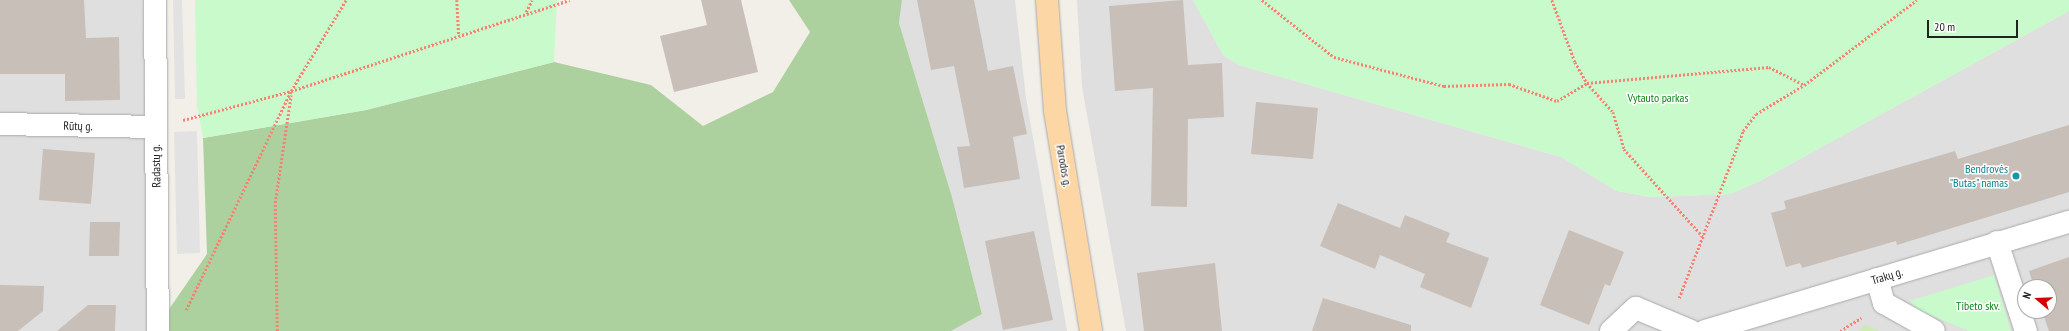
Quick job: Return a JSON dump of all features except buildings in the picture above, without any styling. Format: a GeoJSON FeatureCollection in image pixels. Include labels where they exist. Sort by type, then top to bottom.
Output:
{"type":"FeatureCollection","features":[{"type":"Feature","properties":{"kind":"main road","name":"Parodos g."},"geometry":{"type":"LineString","coordinates":[[1047,0],[1055,111],[1091,331]]}},
{"type":"Feature","properties":{"kind":"street","name":"Radastų g."},"geometry":{"type":"LineString","coordinates":[[155,0],[158,331]]}},
{"type":"Feature","properties":{"kind":"street","name":"Rūtų g."},"geometry":{"type":"LineString","coordinates":[[0,124],[156,127]]}},
{"type":"Feature","properties":{"kind":"street","name":"Trakų g."},"geometry":{"type":"LineString","coordinates":[[1705,331],[1998,242],[2069,222]]}},
{"type":"Feature","properties":{"kind":"street"},"geometry":{"type":"LineString","coordinates":[[1998,242],[2026,331]]}},
{"type":"Feature","properties":{"kind":"street"},"geometry":{"type":"LineString","coordinates":[[1877,279],[1884,304],[1934,331]]}},
{"type":"Feature","properties":{"kind":"street"},"geometry":{"type":"LineString","coordinates":[[1611,331],[1636,308],[1691,331]]}},
{"type":"Feature","properties":{"kind":"path"},"geometry":{"type":"LineString","coordinates":[[183,317],[291,91],[346,0]]}},
{"type":"Feature","properties":{"kind":"path"},"geometry":{"type":"LineString","coordinates":[[457,0],[459,35]]}},
{"type":"Feature","properties":{"kind":"path"},"geometry":{"type":"LineString","coordinates":[[526,12],[532,0]]}},
{"type":"Feature","properties":{"kind":"path"},"geometry":{"type":"LineString","coordinates":[[156,127],[291,91],[526,12],[570,0]]}},
{"type":"Feature","properties":{"kind":"path"},"geometry":{"type":"LineString","coordinates":[[1262,0],[1334,56],[1444,86],[1509,84],[1557,101],[1587,83],[1769,67],[1804,85]]}},
{"type":"Feature","properties":{"kind":"path"},"geometry":{"type":"LineString","coordinates":[[1552,0],[1575,62],[1587,83],[1614,112],[1624,148],[1704,238]]}},
{"type":"Feature","properties":{"kind":"path"},"geometry":{"type":"LineString","coordinates":[[1687,285],[1743,131],[1756,114],[1804,85],[1917,0]]}},
{"type":"Feature","properties":{"kind":"path"},"geometry":{"type":"LineString","coordinates":[[277,331],[274,204],[291,91]]}},
{"type":"Feature","properties":{"kind":"shaded area"},"geometry":{"type":"Polygon","coordinates":[[[0,0],[143,0],[148,331],[0,331],[0,0]]]}},
{"type":"Feature","properties":{"kind":"shaded area"},"geometry":{"type":"Polygon","coordinates":[[[173,0],[182,0],[185,99],[175,99],[173,0]]]}},
{"type":"Feature","properties":{"kind":"shaded area"},"geometry":{"type":"Polygon","coordinates":[[[902,0],[1015,0],[1026,98],[1067,331],[951,331],[982,314],[952,197],[899,23],[902,0]]]}},
{"type":"Feature","properties":{"kind":"shaded area"},"geometry":{"type":"Polygon","coordinates":[[[1077,0],[1193,0],[1223,55],[1239,65],[1561,157],[1617,191],[1650,197],[1730,194],[1758,182],[2069,11],[2069,331],[1126,331],[1082,87],[1077,0]]]}},
{"type":"Feature","properties":{"kind":"shaded area"},"geometry":{"type":"Polygon","coordinates":[[[197,131],[200,253],[177,254],[174,132],[197,131]]]}},
{"type":"Feature","properties":{"kind":"green space"},"geometry":{"type":"Polygon","coordinates":[[[195,0],[557,0],[554,62],[366,110],[203,138],[197,106],[195,0]]]}},
{"type":"Feature","properties":{"kind":"green space"},"geometry":{"type":"Polygon","coordinates":[[[789,0],[902,0],[899,23],[952,197],[982,314],[951,331],[154,331],[207,254],[203,138],[366,110],[554,62],[651,85],[703,126],[773,92],[810,32],[789,0]]]}},
{"type":"Feature","properties":{"kind":"green space","name":"Vytauto parkas"},"geometry":{"type":"Polygon","coordinates":[[[1193,0],[2069,0],[2069,11],[1758,182],[1730,194],[1650,197],[1617,191],[1561,157],[1239,65],[1223,55],[1193,0]]]}},
{"type":"Feature","properties":{"kind":"green space","name":"Tibeto skv."},"geometry":{"type":"Polygon","coordinates":[[[1994,275],[2011,331],[1969,331],[1918,310],[1910,301],[1994,275]]]}},
{"type":"Feature","properties":{"kind":"green space"},"geometry":{"type":"Polygon","coordinates":[[[1865,325],[1880,331],[1858,331],[1865,325]]]}},
{"type":"Feature","properties":{"kind":"place","name":"Bendrovės \"Butas\" namas"},"geometry":{"type":"Point","coordinates":[2016,176]}}]}
